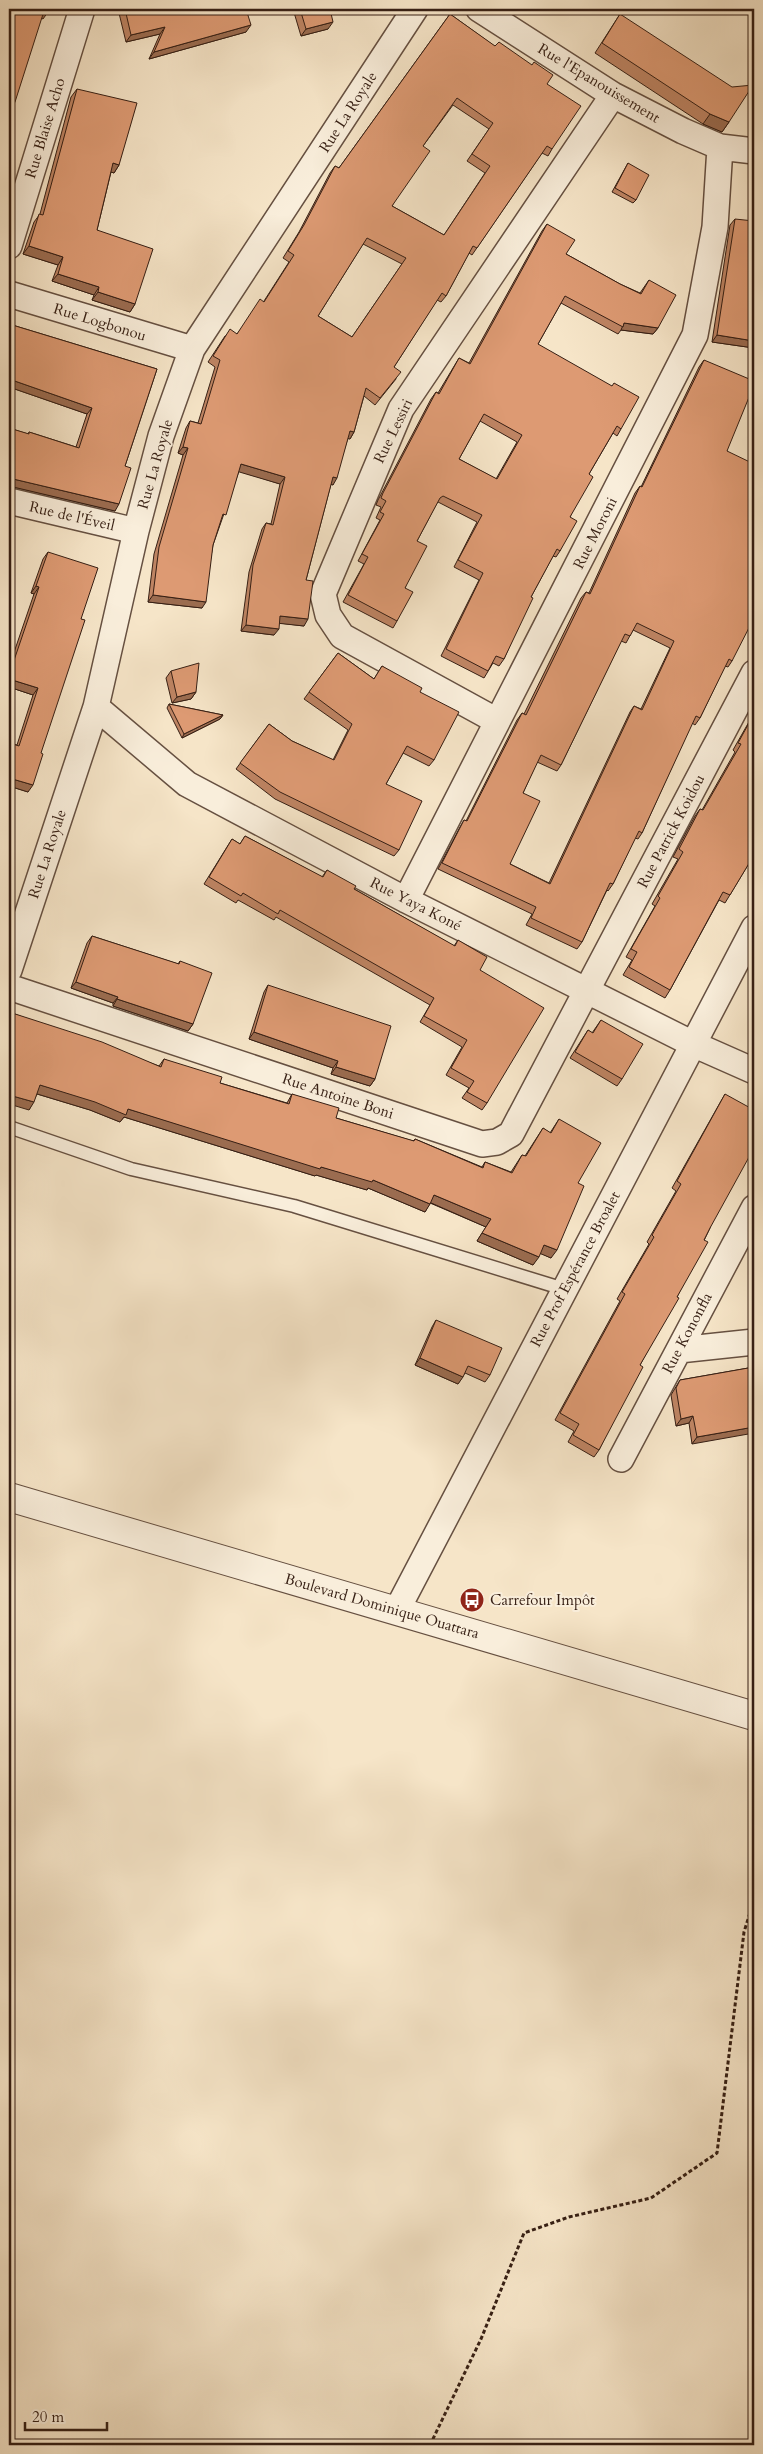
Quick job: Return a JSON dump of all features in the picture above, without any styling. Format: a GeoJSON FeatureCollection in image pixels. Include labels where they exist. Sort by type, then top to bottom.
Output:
{"type":"FeatureCollection","features":[{"type":"Feature","properties":{"kind":"street","name":"Rue Blaise Acho"},"geometry":{"type":"LineString","coordinates":[[9,246],[82,9]]}},
{"type":"Feature","properties":{"kind":"street","name":"Rue La Royale"},"geometry":{"type":"LineString","coordinates":[[9,970],[96,707],[136,531],[161,436],[192,350],[415,9]]}},
{"type":"Feature","properties":{"kind":"street","name":"Rue l'Epanouissement"},"geometry":{"type":"LineString","coordinates":[[479,9],[613,94],[683,131],[720,147],[754,151]]}},
{"type":"Feature","properties":{"kind":"street","name":"Rue Lessiri"},"geometry":{"type":"LineString","coordinates":[[497,721],[342,636],[328,615],[323,594],[401,410],[613,94]]}},
{"type":"Feature","properties":{"kind":"street","name":"Rue Moroni"},"geometry":{"type":"LineString","coordinates":[[406,900],[695,335],[715,227],[720,147]]}},
{"type":"Feature","properties":{"kind":"street","name":"Rue Logbonou"},"geometry":{"type":"LineString","coordinates":[[9,294],[192,350]]}},
{"type":"Feature","properties":{"kind":"street","name":"Rue de l'Éveil"},"geometry":{"type":"LineString","coordinates":[[9,501],[136,531]]}},
{"type":"Feature","properties":{"kind":"street","name":"Rue Patrick Koidou"},"geometry":{"type":"LineString","coordinates":[[587,989],[754,673]]}},
{"type":"Feature","properties":{"kind":"street","name":"Rue Yaya Koné"},"geometry":{"type":"LineString","coordinates":[[96,707],[187,784],[406,900],[587,989],[693,1044],[754,1071]]}},
{"type":"Feature","properties":{"kind":"street","name":"Rue Prof Espérance Broalet"},"geometry":{"type":"LineString","coordinates":[[396,1610],[754,928]]}},
{"type":"Feature","properties":{"kind":"street","name":"Rue Antoine Boni"},"geometry":{"type":"LineString","coordinates":[[9,987],[482,1144],[497,1142],[511,1134],[587,989]]}},
{"type":"Feature","properties":{"kind":"street","name":"Rue Kononfla"},"geometry":{"type":"LineString","coordinates":[[621,1459],[754,1208]]}},
{"type":"Feature","properties":{"kind":"street"},"geometry":{"type":"LineString","coordinates":[[678,1350],[754,1342]]}},
{"type":"Feature","properties":{"kind":"street","name":"Boulevard Dominique Ouattara"},"geometry":{"type":"LineString","coordinates":[[9,1497],[754,1716]]}},
{"type":"Feature","properties":{"kind":"lane"},"geometry":{"type":"LineString","coordinates":[[9,1127],[131,1169],[294,1206],[564,1290]]}},
{"type":"Feature","properties":{"kind":"path"},"geometry":{"type":"LineString","coordinates":[[430,2445],[481,2340],[524,2233],[569,2218],[650,2198],[717,2153],[744,1932],[754,1900]]}},
{"type":"Feature","properties":{"kind":"building"},"geometry":{"type":"Polygon","coordinates":[[[9,9],[49,9],[48,12],[44,11],[15,102],[9,100],[9,9]]]}},
{"type":"Feature","properties":{"kind":"building"},"geometry":{"type":"Polygon","coordinates":[[[125,9],[246,9],[251,25],[154,52],[165,27],[131,35],[125,9]]]}},
{"type":"Feature","properties":{"kind":"building"},"geometry":{"type":"Polygon","coordinates":[[[300,9],[330,9],[333,22],[306,29],[300,9]]]}},
{"type":"Feature","properties":{"kind":"building"},"geometry":{"type":"Polygon","coordinates":[[[450,14],[495,46],[499,42],[532,65],[534,62],[553,75],[547,84],[581,106],[552,149],[547,146],[477,248],[473,246],[446,296],[442,293],[394,367],[401,372],[380,398],[366,388],[354,432],[350,431],[337,478],[333,477],[306,580],[313,581],[308,619],[280,616],[279,629],[246,625],[253,565],[266,523],[273,525],[285,477],[241,464],[226,515],[223,514],[213,545],[206,602],[153,595],[159,547],[188,448],[183,447],[190,421],[201,424],[220,360],[213,356],[230,329],[237,334],[260,299],[264,302],[294,255],[288,251],[335,166],[339,168],[450,14]],[[457,98],[423,146],[430,151],[392,206],[444,235],[490,166],[472,154],[493,123],[457,98]],[[367,238],[318,316],[352,337],[406,258],[367,238]]]}},
{"type":"Feature","properties":{"kind":"building"},"geometry":{"type":"Polygon","coordinates":[[[620,14],[732,87],[753,85],[729,122],[710,114],[602,43],[620,14]]]}},
{"type":"Feature","properties":{"kind":"building"},"geometry":{"type":"Polygon","coordinates":[[[77,89],[137,103],[119,165],[113,163],[97,230],[153,249],[135,304],[98,292],[99,287],[58,274],[63,257],[29,246],[39,214],[43,215],[77,89]]]}},
{"type":"Feature","properties":{"kind":"building"},"geometry":{"type":"Polygon","coordinates":[[[628,163],[649,175],[636,200],[615,188],[628,163]]]}},
{"type":"Feature","properties":{"kind":"building"},"geometry":{"type":"Polygon","coordinates":[[[735,219],[754,221],[754,341],[717,335],[735,219]]]}},
{"type":"Feature","properties":{"kind":"building"},"geometry":{"type":"Polygon","coordinates":[[[547,224],[575,240],[566,254],[620,284],[641,294],[649,280],[676,295],[658,328],[624,323],[623,327],[565,296],[538,344],[612,386],[614,383],[639,397],[621,429],[617,426],[589,474],[593,477],[570,517],[577,521],[560,551],[557,549],[531,597],[533,598],[504,659],[496,656],[488,671],[446,649],[483,573],[458,560],[482,515],[443,496],[440,498],[417,541],[427,546],[405,588],[413,592],[397,621],[348,595],[368,557],[362,554],[384,514],[380,512],[386,501],[381,498],[383,493],[436,392],[439,394],[459,358],[470,364],[547,224]],[[484,414],[459,459],[497,479],[522,435],[484,414]]]}},
{"type":"Feature","properties":{"kind":"building"},"geometry":{"type":"Polygon","coordinates":[[[9,324],[157,369],[125,466],[131,468],[119,504],[9,478],[9,428],[29,434],[29,432],[79,448],[92,408],[9,379],[9,324]]]}},
{"type":"Feature","properties":{"kind":"building"},"geometry":{"type":"Polygon","coordinates":[[[704,360],[754,381],[727,451],[754,464],[754,618],[732,661],[729,659],[700,718],[696,716],[642,833],[639,831],[613,884],[610,883],[582,942],[531,918],[536,907],[442,863],[464,820],[467,821],[522,713],[526,715],[586,592],[590,594],[640,486],[642,487],[704,360]],[[637,623],[630,636],[625,634],[561,765],[541,755],[523,793],[540,801],[510,864],[550,884],[634,706],[642,710],[674,641],[637,623]]]}},
{"type":"Feature","properties":{"kind":"building"},"geometry":{"type":"Polygon","coordinates":[[[48,552],[98,568],[81,619],[85,620],[41,753],[43,754],[33,785],[9,778],[9,743],[19,746],[38,688],[9,679],[9,675],[39,587],[36,586],[48,552]]]}},
{"type":"Feature","properties":{"kind":"building"},"geometry":{"type":"Polygon","coordinates":[[[338,653],[374,679],[382,666],[422,688],[420,692],[459,712],[434,760],[407,746],[386,784],[422,801],[399,850],[280,792],[240,763],[269,724],[292,741],[334,760],[352,724],[309,692],[338,653]]]}},
{"type":"Feature","properties":{"kind":"building"},"geometry":{"type":"Polygon","coordinates":[[[199,663],[196,692],[177,697],[171,671],[199,663]]]}},
{"type":"Feature","properties":{"kind":"building"},"geometry":{"type":"Polygon","coordinates":[[[169,704],[223,715],[184,734],[169,704]]]}},
{"type":"Feature","properties":{"kind":"building"},"geometry":{"type":"Polygon","coordinates":[[[754,714],[754,855],[730,895],[723,892],[670,990],[629,967],[637,952],[631,949],[683,852],[679,849],[700,809],[703,810],[741,744],[738,743],[754,714]]]}},
{"type":"Feature","properties":{"kind":"building"},"geometry":{"type":"Polygon","coordinates":[[[245,836],[323,877],[327,870],[356,886],[354,889],[455,946],[458,940],[487,957],[480,970],[544,1008],[487,1103],[467,1092],[474,1081],[451,1068],[467,1040],[424,1016],[434,998],[280,910],[278,914],[243,893],[241,896],[209,877],[232,839],[240,844],[245,836]]]}},
{"type":"Feature","properties":{"kind":"building"},"geometry":{"type":"Polygon","coordinates":[[[9,837],[13,839],[9,852],[9,837]]]}},
{"type":"Feature","properties":{"kind":"building"},"geometry":{"type":"Polygon","coordinates":[[[92,936],[179,964],[180,961],[212,973],[193,1024],[117,999],[118,997],[76,982],[92,936]]]}},
{"type":"Feature","properties":{"kind":"building"},"geometry":{"type":"Polygon","coordinates":[[[268,985],[391,1026],[375,1079],[336,1067],[338,1061],[254,1032],[268,985]]]}},
{"type":"Feature","properties":{"kind":"building"},"geometry":{"type":"Polygon","coordinates":[[[9,1012],[102,1042],[161,1067],[164,1059],[222,1077],[220,1083],[289,1104],[292,1094],[339,1108],[336,1118],[414,1141],[415,1139],[483,1168],[485,1162],[512,1173],[522,1155],[526,1156],[543,1128],[551,1133],[559,1119],[601,1143],[578,1183],[584,1186],[557,1250],[544,1245],[539,1257],[482,1233],[491,1219],[434,1195],[430,1204],[373,1180],[372,1182],[321,1167],[320,1169],[128,1109],[126,1115],[95,1102],[40,1085],[34,1102],[9,1095],[9,1012]]]}},
{"type":"Feature","properties":{"kind":"building"},"geometry":{"type":"Polygon","coordinates":[[[601,1020],[643,1044],[622,1079],[575,1052],[588,1030],[593,1033],[601,1020]]]}},
{"type":"Feature","properties":{"kind":"building"},"geometry":{"type":"Polygon","coordinates":[[[725,1094],[754,1110],[754,1148],[710,1228],[704,1240],[708,1242],[677,1297],[679,1298],[640,1365],[643,1367],[599,1450],[573,1435],[579,1424],[560,1413],[625,1294],[622,1292],[654,1237],[652,1235],[681,1184],[677,1181],[725,1094]]]}},
{"type":"Feature","properties":{"kind":"building"},"geometry":{"type":"Polygon","coordinates":[[[436,1320],[502,1348],[490,1375],[468,1366],[463,1377],[420,1358],[436,1320]]]}},
{"type":"Feature","properties":{"kind":"building"},"geometry":{"type":"Polygon","coordinates":[[[754,1367],[754,1427],[697,1437],[693,1416],[681,1419],[676,1388],[680,1380],[754,1367]]]}},
{"type":"Feature","properties":{"kind":"place","name":"Carrefour Impôt"},"geometry":{"type":"Point","coordinates":[472,1600]}}]}
